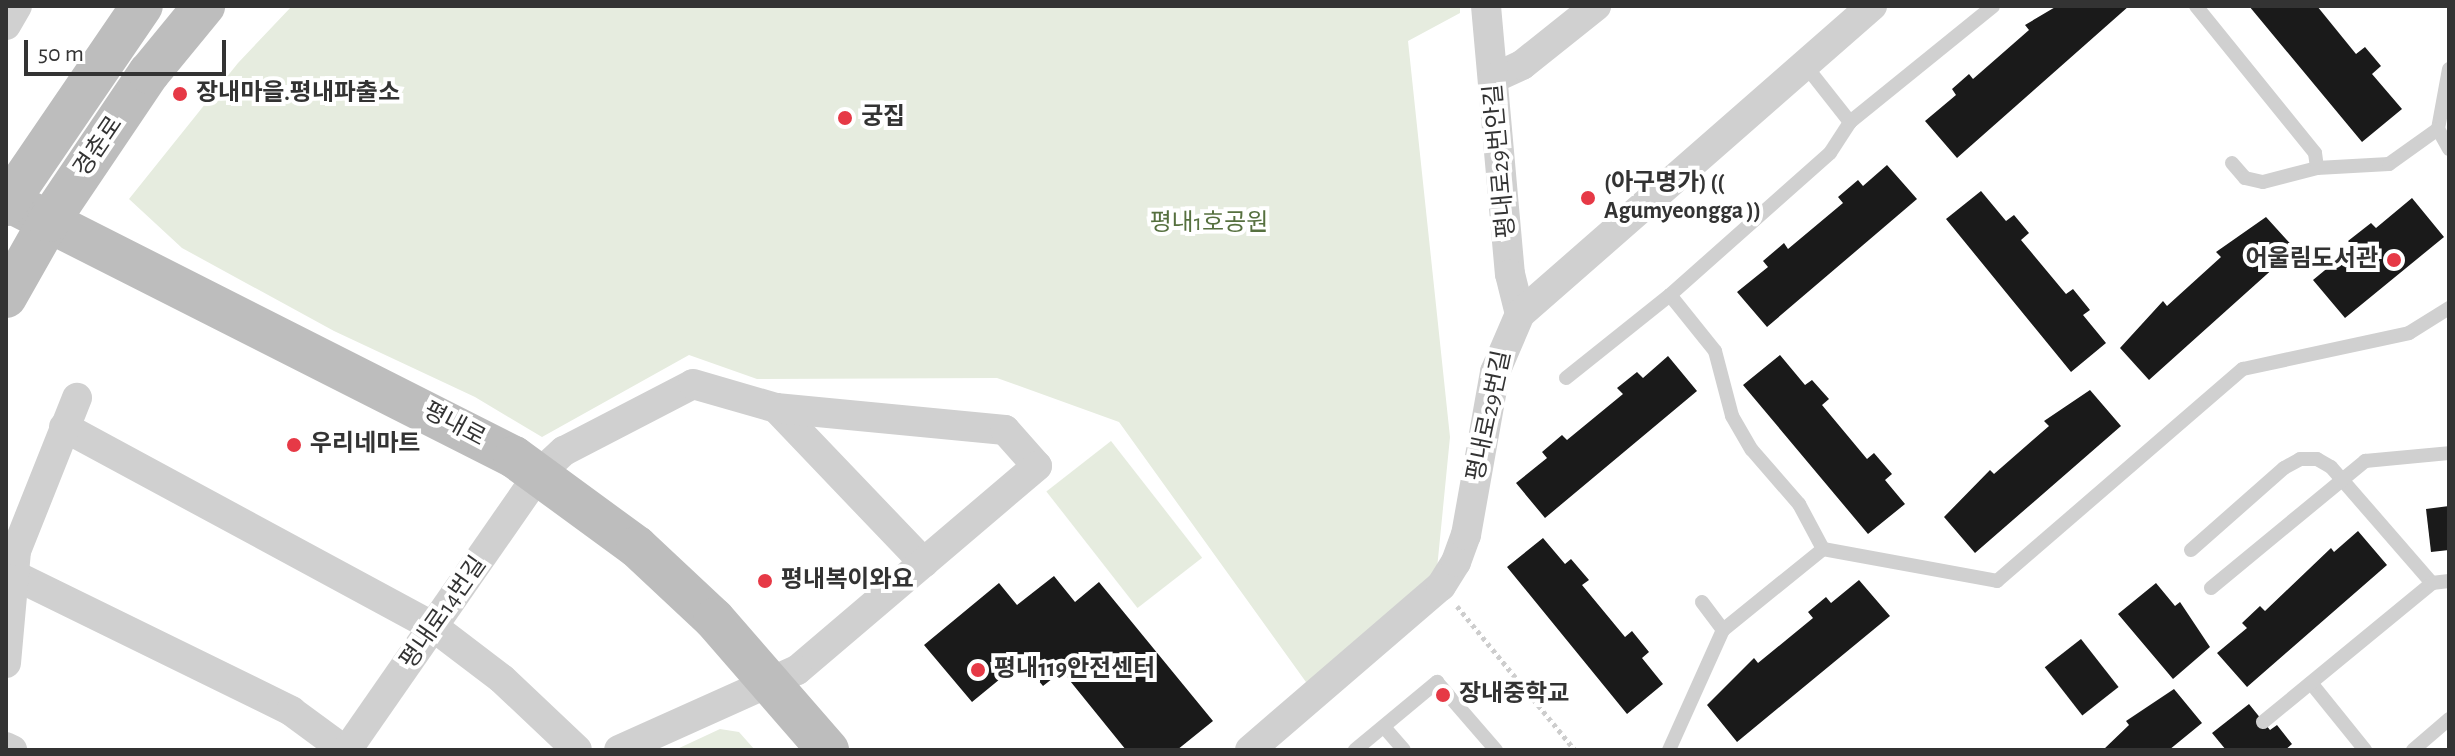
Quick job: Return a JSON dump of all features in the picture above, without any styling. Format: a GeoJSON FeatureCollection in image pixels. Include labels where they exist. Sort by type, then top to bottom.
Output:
{"type":"FeatureCollection","features":[{"type":"Feature","properties":{"kind":"street"},"geometry":{"type":"LineString","coordinates":[[6,25],[17,6]]}},
{"type":"Feature","properties":{"kind":"street","name":"경춘로"},"geometry":{"type":"LineString","coordinates":[[7,202],[142,6]]}},
{"type":"Feature","properties":{"kind":"street","name":"경춘로"},"geometry":{"type":"LineString","coordinates":[[6,297],[49,221],[149,73],[204,6]]}},
{"type":"Feature","properties":{"kind":"street","name":"평내로29번안길"},"geometry":{"type":"LineString","coordinates":[[1486,6],[1510,274],[1520,314]]}},
{"type":"Feature","properties":{"kind":"street"},"geometry":{"type":"LineString","coordinates":[[1494,78],[1522,65],[1596,6]]}},
{"type":"Feature","properties":{"kind":"street","name":"평내로29번길"},"geometry":{"type":"LineString","coordinates":[[1250,750],[1441,586],[1466,535],[1495,372],[1520,314],[1872,6]]}},
{"type":"Feature","properties":{"kind":"street","name":"평내로"},"geometry":{"type":"LineString","coordinates":[[7,202],[474,434],[539,474],[637,547],[714,619],[828,750]]}},
{"type":"Feature","properties":{"kind":"street","name":"평내로14번길"},"geometry":{"type":"LineString","coordinates":[[346,750],[435,628],[539,474],[564,451],[693,384],[776,408],[1005,430],[1037,466],[924,563]]}},
{"type":"Feature","properties":{"kind":"street"},"geometry":{"type":"LineString","coordinates":[[6,663],[16,551],[77,398]]}},
{"type":"Feature","properties":{"kind":"street"},"geometry":{"type":"LineString","coordinates":[[619,750],[797,670],[924,563],[776,408]]}},
{"type":"Feature","properties":{"kind":"street"},"geometry":{"type":"LineString","coordinates":[[64,427],[435,628],[513,688],[577,750]]}},
{"type":"Feature","properties":{"kind":"street"},"geometry":{"type":"LineString","coordinates":[[14,575],[291,711],[346,750]]}},
{"type":"Feature","properties":{"kind":"street"},"geometry":{"type":"LineString","coordinates":[[6,747],[12,750]]}},
{"type":"Feature","properties":{"kind":"lane"},"geometry":{"type":"LineString","coordinates":[[1566,378],[1670,295],[1830,153],[1850,122],[1993,6]]}},
{"type":"Feature","properties":{"kind":"lane"},"geometry":{"type":"LineString","coordinates":[[2196,6],[2315,153],[2317,168]]}},
{"type":"Feature","properties":{"kind":"lane"},"geometry":{"type":"LineString","coordinates":[[1805,65],[1850,122]]}},
{"type":"Feature","properties":{"kind":"lane"},"geometry":{"type":"LineString","coordinates":[[2449,69],[2438,129],[2449,149]]}},
{"type":"Feature","properties":{"kind":"lane"},"geometry":{"type":"LineString","coordinates":[[2232,163],[2245,178],[2263,182],[2317,168],[2389,164],[2438,129]]}},
{"type":"Feature","properties":{"kind":"lane"},"geometry":{"type":"LineString","coordinates":[[1670,295],[1715,351],[1732,416],[1752,450],[1799,504],[1823,549]]}},
{"type":"Feature","properties":{"kind":"lane"},"geometry":{"type":"LineString","coordinates":[[1669,750],[1723,630],[1823,549],[1997,581],[2243,369],[2409,333],[2449,308]]}},
{"type":"Feature","properties":{"kind":"lane"},"geometry":{"type":"LineString","coordinates":[[2211,588],[2365,461],[2449,453]]}},
{"type":"Feature","properties":{"kind":"lane"},"geometry":{"type":"LineString","coordinates":[[2191,550],[2300,459],[2317,459],[2341,478],[2432,583]]}},
{"type":"Feature","properties":{"kind":"lane"},"geometry":{"type":"LineString","coordinates":[[2263,722],[2432,583],[2449,581]]}},
{"type":"Feature","properties":{"kind":"lane"},"geometry":{"type":"LineString","coordinates":[[1702,602],[1723,630]]}},
{"type":"Feature","properties":{"kind":"lane"},"geometry":{"type":"LineString","coordinates":[[1355,750],[1437,682],[1496,750]]}},
{"type":"Feature","properties":{"kind":"lane"},"geometry":{"type":"LineString","coordinates":[[2311,683],[2365,750]]}},
{"type":"Feature","properties":{"kind":"lane"},"geometry":{"type":"LineString","coordinates":[[2413,750],[2449,719]]}},
{"type":"Feature","properties":{"kind":"lane"},"geometry":{"type":"LineString","coordinates":[[1384,727],[1404,750]]}},
{"type":"Feature","properties":{"kind":"path"},"geometry":{"type":"LineString","coordinates":[[1441,586],[1575,750]]}},
{"type":"Feature","properties":{"kind":"green space","name":"평내1호공원"},"geometry":{"type":"Polygon","coordinates":[[[292,6],[1460,6],[1460,13],[1408,41],[1450,437],[1436,579],[1311,689],[1119,422],[997,378],[757,379],[689,355],[542,437],[475,397],[334,331],[182,248],[129,199],[238,63],[292,6]]]}},
{"type":"Feature","properties":{"kind":"green space"},"geometry":{"type":"Polygon","coordinates":[[[1111,441],[1202,558],[1138,608],[1046,491],[1111,441]]]}},
{"type":"Feature","properties":{"kind":"green space"},"geometry":{"type":"Polygon","coordinates":[[[720,729],[739,732],[755,750],[675,750],[720,729]]]}},
{"type":"Feature","properties":{"kind":"building"},"geometry":{"type":"Polygon","coordinates":[[[2057,6],[2129,6],[1957,158],[1925,121],[1956,95],[1952,89],[1969,74],[1973,79],[2029,30],[2025,25],[2057,6]]]}},
{"type":"Feature","properties":{"kind":"building"},"geometry":{"type":"Polygon","coordinates":[[[2249,6],[2317,6],[2356,54],[2365,47],[2381,66],[2372,74],[2402,109],[2362,142],[2249,6]]]}},
{"type":"Feature","properties":{"kind":"building"},"geometry":{"type":"Polygon","coordinates":[[[1887,165],[1917,199],[1767,327],[1737,292],[1768,267],[1763,261],[1784,243],[1788,249],[1843,203],[1838,197],[1858,180],[1863,186],[1887,165]]]}},
{"type":"Feature","properties":{"kind":"building"},"geometry":{"type":"Polygon","coordinates":[[[1981,191],[2006,221],[2014,215],[2029,233],[2021,240],[2066,294],[2073,289],[2090,310],[2083,315],[2106,343],[2071,372],[1946,219],[1981,191]]]}},
{"type":"Feature","properties":{"kind":"building"},"geometry":{"type":"Polygon","coordinates":[[[2412,198],[2444,237],[2345,318],[2313,280],[2353,247],[2348,241],[2371,223],[2376,228],[2412,198]]]}},
{"type":"Feature","properties":{"kind":"building"},"geometry":{"type":"Polygon","coordinates":[[[2266,217],[2295,249],[2149,380],[2120,348],[2163,301],[2167,306],[2221,257],[2216,252],[2266,217]]]}},
{"type":"Feature","properties":{"kind":"building"},"geometry":{"type":"Polygon","coordinates":[[[1780,355],[1805,385],[1812,380],[1829,399],[1822,405],[1867,459],[1874,453],[1892,474],[1885,480],[1905,504],[1868,534],[1743,385],[1780,355]]]}},
{"type":"Feature","properties":{"kind":"building"},"geometry":{"type":"Polygon","coordinates":[[[1668,356],[1697,391],[1545,518],[1516,483],[1547,458],[1542,452],[1562,435],[1567,440],[1623,394],[1617,388],[1637,372],[1643,378],[1668,356]]]}},
{"type":"Feature","properties":{"kind":"building"},"geometry":{"type":"Polygon","coordinates":[[[2090,390],[2121,426],[1975,553],[1944,517],[1990,470],[1994,474],[2049,426],[2044,421],[2090,390]]]}},
{"type":"Feature","properties":{"kind":"building"},"geometry":{"type":"Polygon","coordinates":[[[2449,506],[2449,550],[2431,552],[2426,509],[2449,506]]]}},
{"type":"Feature","properties":{"kind":"building"},"geometry":{"type":"Polygon","coordinates":[[[2358,531],[2387,565],[2247,687],[2217,653],[2247,628],[2242,623],[2260,606],[2265,611],[2331,548],[2334,552],[2358,531]]]}},
{"type":"Feature","properties":{"kind":"building"},"geometry":{"type":"Polygon","coordinates":[[[1543,538],[1565,564],[1571,559],[1589,580],[1582,585],[1625,637],[1632,631],[1649,652],[1642,658],[1663,684],[1627,714],[1507,567],[1543,538]]]}},
{"type":"Feature","properties":{"kind":"building"},"geometry":{"type":"Polygon","coordinates":[[[1054,576],[1075,602],[1099,582],[1213,721],[1177,750],[1126,750],[1062,671],[1043,686],[1022,661],[972,702],[924,645],[999,583],[1017,605],[1054,576]]]}},
{"type":"Feature","properties":{"kind":"building"},"geometry":{"type":"Polygon","coordinates":[[[1859,580],[1890,616],[1737,742],[1707,705],[1754,658],[1758,663],[1813,618],[1808,612],[1826,597],[1831,603],[1859,580]]]}},
{"type":"Feature","properties":{"kind":"building"},"geometry":{"type":"Polygon","coordinates":[[[2156,583],[2175,606],[2180,602],[2210,647],[2173,679],[2118,614],[2156,583]]]}},
{"type":"Feature","properties":{"kind":"building"},"geometry":{"type":"Polygon","coordinates":[[[2081,639],[2119,687],[2082,715],[2045,667],[2081,639]]]}},
{"type":"Feature","properties":{"kind":"building"},"geometry":{"type":"Polygon","coordinates":[[[2174,689],[2202,723],[2169,750],[2103,750],[2129,725],[2126,721],[2174,689]]]}},
{"type":"Feature","properties":{"kind":"building"},"geometry":{"type":"Polygon","coordinates":[[[2249,704],[2270,730],[2277,725],[2292,744],[2285,750],[2226,750],[2212,733],[2249,704]]]}},
{"type":"Feature","properties":{"kind":"place","name":"장내마을.평내파출소"},"geometry":{"type":"Point","coordinates":[180,94]}},
{"type":"Feature","properties":{"kind":"place","name":"궁집"},"geometry":{"type":"Point","coordinates":[845,118]}},
{"type":"Feature","properties":{"kind":"place","name":"(아구명가) (( Agumyeongga ))"},"geometry":{"type":"Point","coordinates":[1588,198]}},
{"type":"Feature","properties":{"kind":"place","name":"어울림도서관"},"geometry":{"type":"Point","coordinates":[2394,260]}},
{"type":"Feature","properties":{"kind":"place","name":"우리네마트"},"geometry":{"type":"Point","coordinates":[294,445]}},
{"type":"Feature","properties":{"kind":"place","name":"평내복이와요"},"geometry":{"type":"Point","coordinates":[765,581]}},
{"type":"Feature","properties":{"kind":"place","name":"평내119안전센터"},"geometry":{"type":"Point","coordinates":[978,670]}},
{"type":"Feature","properties":{"kind":"place","name":"장내중학교"},"geometry":{"type":"Point","coordinates":[1443,695]}}]}
